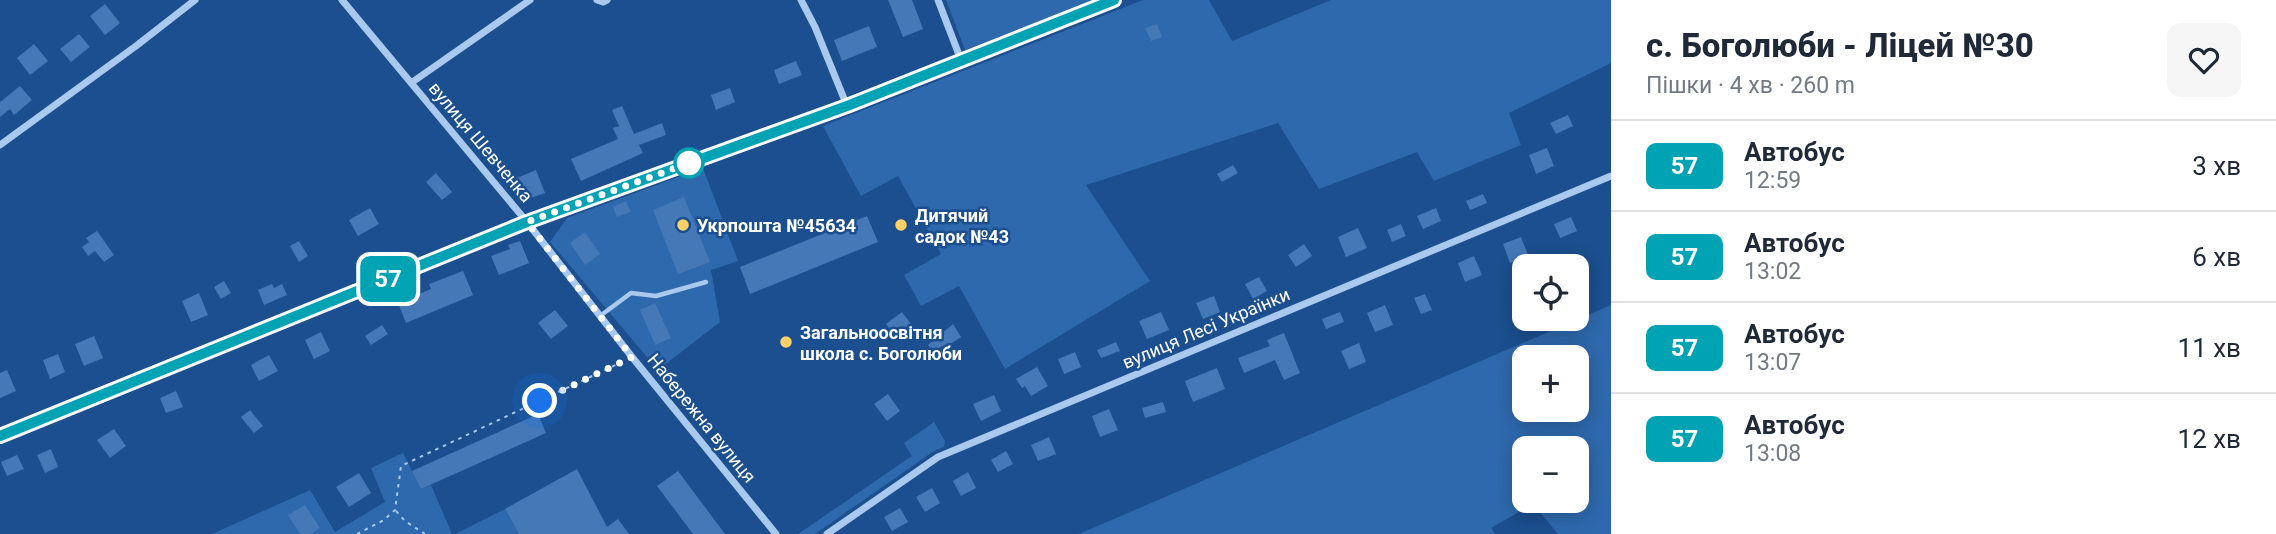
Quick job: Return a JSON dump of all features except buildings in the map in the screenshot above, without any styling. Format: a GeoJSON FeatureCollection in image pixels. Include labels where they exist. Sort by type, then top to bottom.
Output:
{"type":"FeatureCollection","features":[{"type":"Feature","properties":{"kind":"street"},"geometry":{"type":"LineString","coordinates":[[0,145],[195,0]]}},
{"type":"Feature","properties":{"kind":"street","name":"вулиця Шевченка"},"geometry":{"type":"LineString","coordinates":[[342,0],[527,222]]}},
{"type":"Feature","properties":{"kind":"street","name":"вулиця Шевченка"},"geometry":{"type":"LineString","coordinates":[[411,83],[530,0]]}},
{"type":"Feature","properties":{"kind":"street"},"geometry":{"type":"LineString","coordinates":[[597,0],[607,0]]}},
{"type":"Feature","properties":{"kind":"street"},"geometry":{"type":"LineString","coordinates":[[801,0],[847,106]]}},
{"type":"Feature","properties":{"kind":"street"},"geometry":{"type":"LineString","coordinates":[[938,0],[961,60]]}},
{"type":"Feature","properties":{"kind":"street"},"geometry":{"type":"LineString","coordinates":[[0,436],[527,222],[847,106],[1114,0]]}},
{"type":"Feature","properties":{"kind":"street","name":"вулиця Лесі Українки"},"geometry":{"type":"LineString","coordinates":[[827,534],[938,457],[1611,177]]}},
{"type":"Feature","properties":{"kind":"street","name":"Набережна вулиця"},"geometry":{"type":"LineString","coordinates":[[527,222],[632,357],[776,534]]}},
{"type":"Feature","properties":{"kind":"lane"},"geometry":{"type":"LineString","coordinates":[[600,316],[631,293],[656,296],[706,282]]}},
{"type":"Feature","properties":{"kind":"path"},"geometry":{"type":"LineString","coordinates":[[357,534],[384,520],[395,510],[401,466],[632,357]]}},
{"type":"Feature","properties":{"kind":"path"},"geometry":{"type":"LineString","coordinates":[[395,510],[405,521],[425,534]]}},
{"type":"Feature","properties":{"kind":"shaded area"},"geometry":{"type":"Polygon","coordinates":[[[946,0],[1095,0],[965,50],[946,0]]]}},
{"type":"Feature","properties":{"kind":"shaded area"},"geometry":{"type":"Polygon","coordinates":[[[1143,0],[1209,0],[1232,41],[1331,0],[1611,0],[1611,63],[1509,113],[1521,145],[1434,181],[1417,152],[1319,189],[1278,123],[1086,185],[1150,281],[1005,369],[959,286],[921,306],[904,275],[941,254],[898,176],[861,196],[823,126],[1143,0]]]}},
{"type":"Feature","properties":{"kind":"shaded area"},"geometry":{"type":"Polygon","coordinates":[[[703,168],[738,261],[711,270],[720,322],[658,370],[550,242],[567,218],[703,168]]]}},
{"type":"Feature","properties":{"kind":"shaded area"},"geometry":{"type":"Polygon","coordinates":[[[1611,305],[1611,534],[1558,534],[1540,513],[1589,513],[1589,436],[1512,436],[1512,513],[1517,513],[1491,528],[1495,534],[1079,534],[1512,348],[1512,422],[1589,422],[1589,345],[1518,345],[1551,331],[1589,331],[1589,314],[1611,305]]]}},
{"type":"Feature","properties":{"kind":"shaded area"},"geometry":{"type":"Polygon","coordinates":[[[934,422],[945,441],[944,447],[934,451],[815,534],[798,534],[912,456],[904,443],[934,422]]]}},
{"type":"Feature","properties":{"kind":"shaded area"},"geometry":{"type":"Polygon","coordinates":[[[403,453],[421,489],[431,485],[452,534],[212,534],[310,490],[335,532],[385,502],[371,468],[403,453]]]}},
{"type":"Feature","properties":{"kind":"shaded area"},"geometry":{"type":"Polygon","coordinates":[[[505,509],[519,534],[455,534],[505,509]]]}},
{"type":"Feature","properties":{"kind":"bus line","name":"57"},"geometry":{"type":"LineString","coordinates":[[0,436],[527,222],[847,106],[1114,0]]}},
{"type":"Feature","properties":{"kind":"place","name":"Укрпошта №45634"},"geometry":{"type":"Point","coordinates":[683,225]}},
{"type":"Feature","properties":{"kind":"place","name":"Дитячий садок №43"},"geometry":{"type":"Point","coordinates":[901,225]}},
{"type":"Feature","properties":{"kind":"place","name":"Загальноосвітня школа с. Боголюби"},"geometry":{"type":"Point","coordinates":[786,342]}},
{"type":"Feature","properties":{"kind":"route"},"geometry":{"type":"LineString","coordinates":[[540,401],[632,357],[527,222],[689,163]]}}]}
